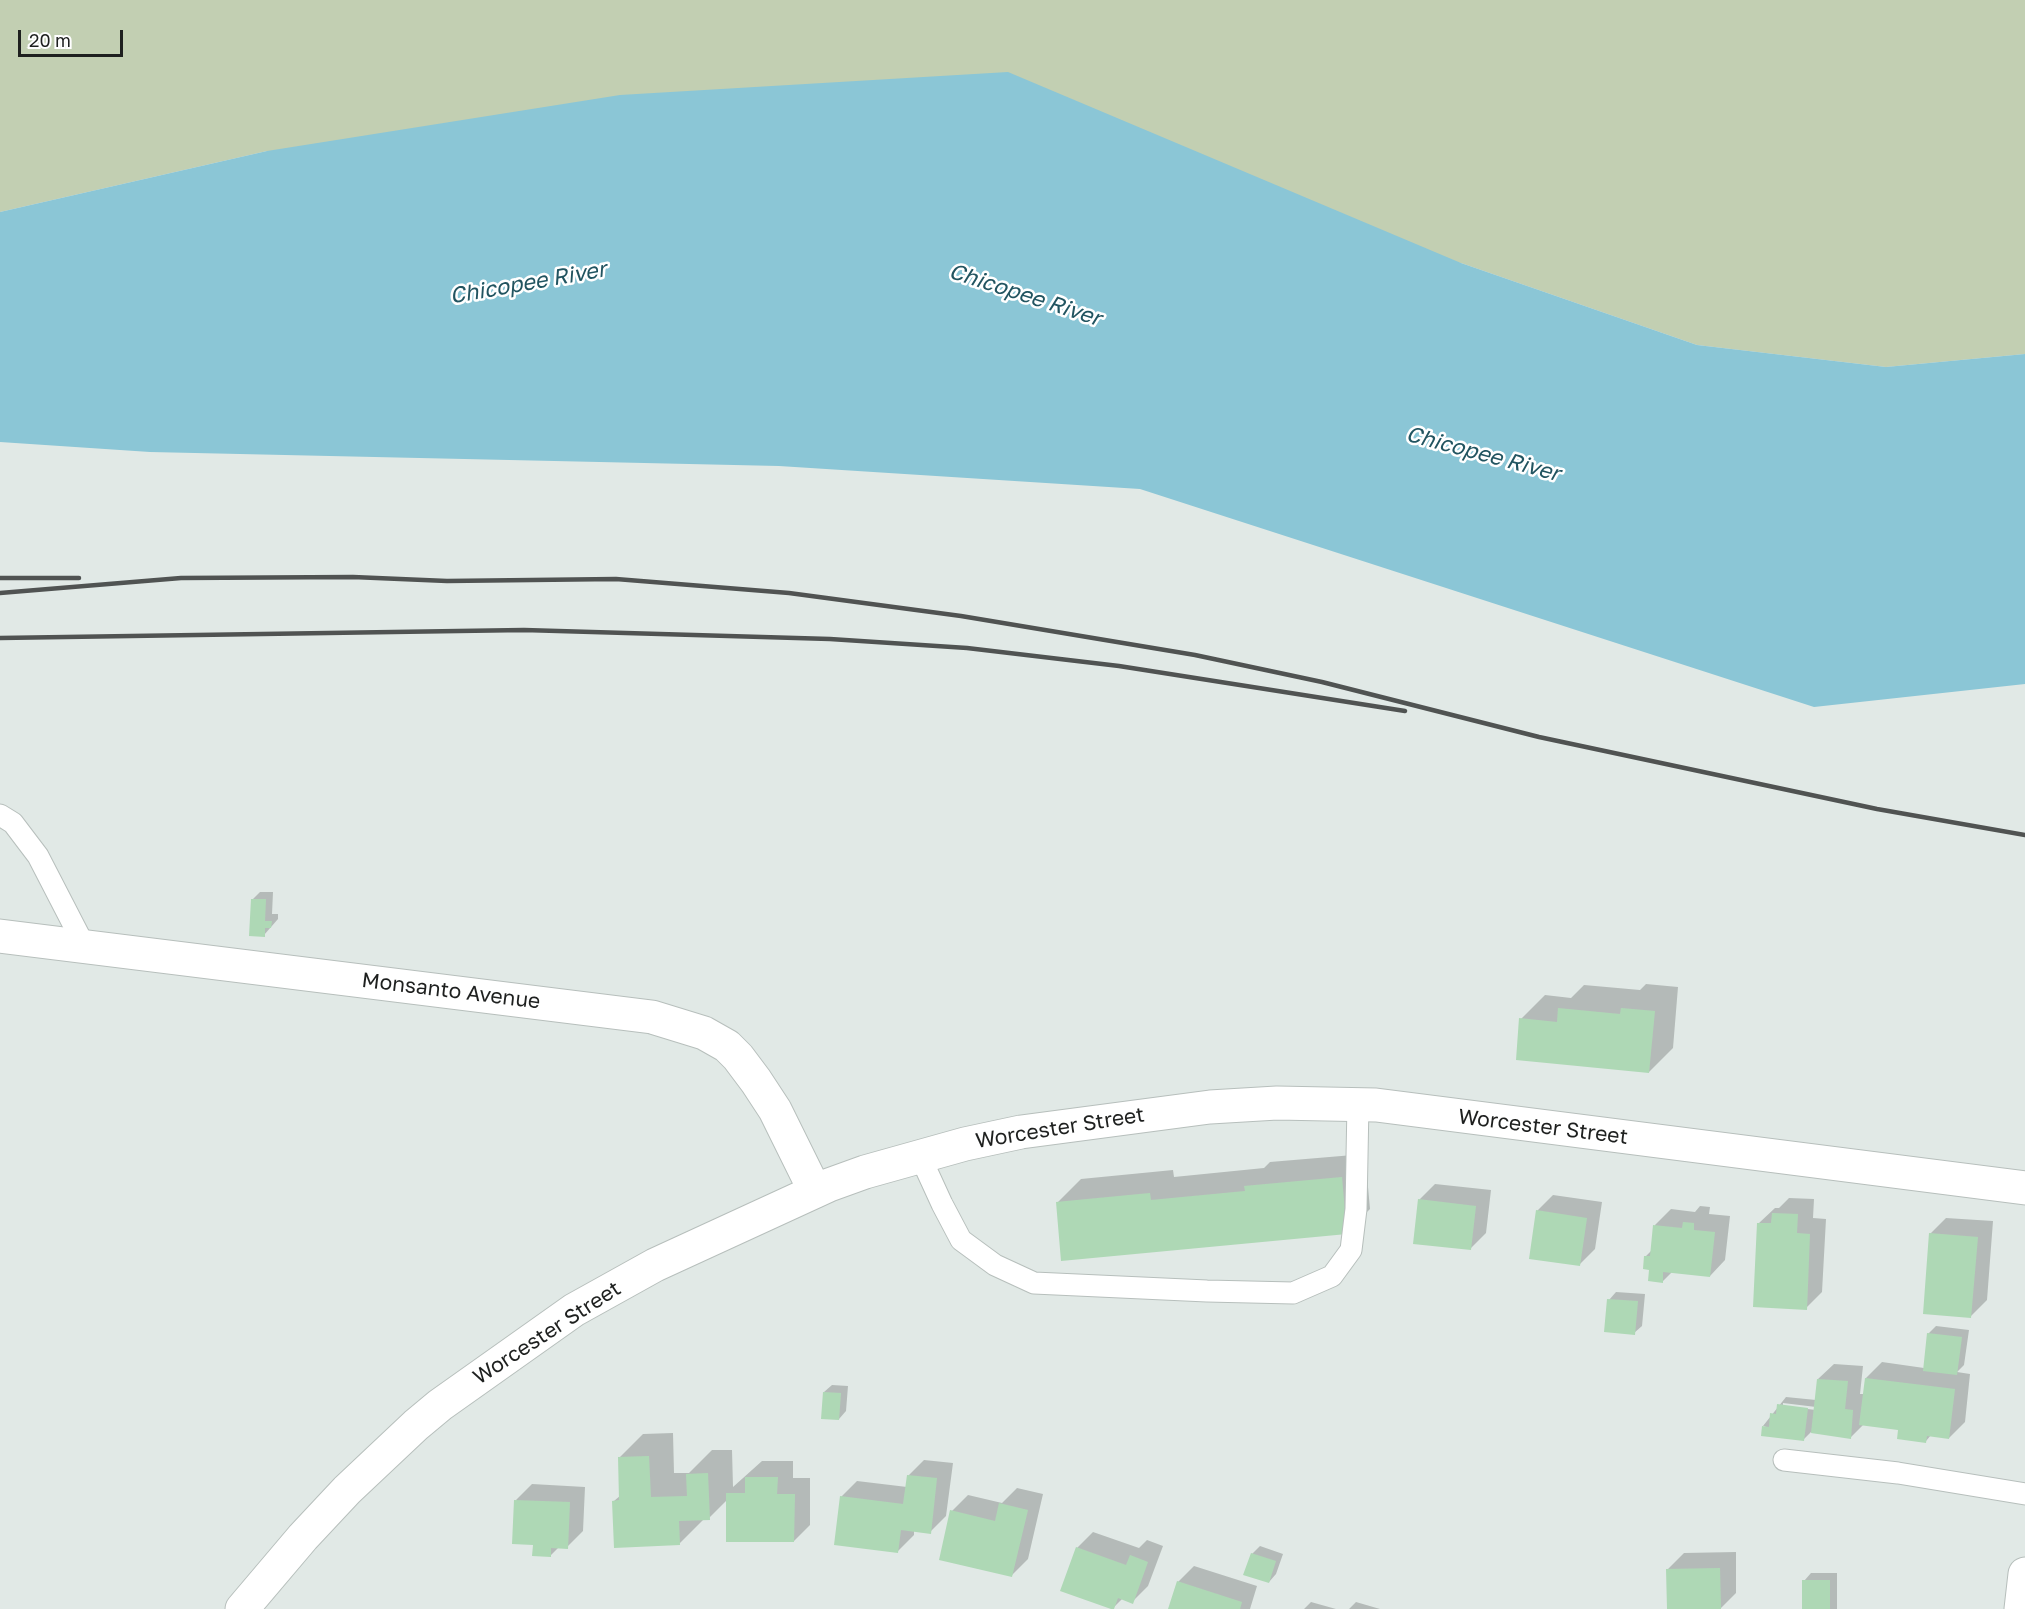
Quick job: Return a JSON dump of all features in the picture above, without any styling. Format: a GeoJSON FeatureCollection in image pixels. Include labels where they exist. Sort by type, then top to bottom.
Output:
{"type":"FeatureCollection","features":[{"type":"Feature","properties":{"kind":"main road","name":"Monsanto Avenue"},"geometry":{"type":"LineString","coordinates":[[0,936],[652,1017],[704,1033],[727,1046],[756,1081],[784,1125],[815,1191]]}},
{"type":"Feature","properties":{"kind":"main road","name":"Worcester Street"},"geometry":{"type":"LineString","coordinates":[[242,1609],[295,1546],[348,1490],[440,1405],[574,1310],[717,1235],[815,1191],[864,1172],[1021,1132],[1161,1112],[1244,1104],[1376,1105],[2025,1188]]}},
{"type":"Feature","properties":{"kind":"main road"},"geometry":{"type":"LineString","coordinates":[[2021,1609],[2025,1574]]}},
{"type":"Feature","properties":{"kind":"lane"},"geometry":{"type":"LineString","coordinates":[[0,815],[13,824],[38,856],[85,947]]}},
{"type":"Feature","properties":{"kind":"lane"},"geometry":{"type":"LineString","coordinates":[[920,1156],[961,1240],[994,1265],[1034,1283],[1293,1293],[1332,1276],[1351,1250],[1357,1198],[1358,1104]]}},
{"type":"Feature","properties":{"kind":"lane"},"geometry":{"type":"LineString","coordinates":[[1784,1460],[1898,1473],[2025,1494]]}},
{"type":"Feature","properties":{"kind":"green space"},"geometry":{"type":"Polygon","coordinates":[[[0,0],[2025,0],[2025,354],[1886,367],[1697,345],[1461,263],[267,151],[0,212],[0,0]]]}},
{"type":"Feature","properties":{"kind":"water","name":"Chicopee River"},"geometry":{"type":"Polygon","coordinates":[[[1008,72],[1461,263],[1697,345],[1886,367],[2025,354],[2025,684],[1814,707],[1140,489],[779,466],[150,452],[0,442],[0,212],[267,151],[620,95],[1008,72]]]}},
{"type":"Feature","properties":{"kind":"building"},"geometry":{"type":"Polygon","coordinates":[[[251,899],[266,899],[265,921],[272,921],[271,928],[265,928],[265,937],[249,936],[251,899]]]}},
{"type":"Feature","properties":{"kind":"building"},"geometry":{"type":"Polygon","coordinates":[[[1558,1008],[1620,1014],[1621,1008],[1655,1011],[1649,1073],[1516,1060],[1519,1018],[1557,1022],[1558,1008]]]}},
{"type":"Feature","properties":{"kind":"building"},"geometry":{"type":"Polygon","coordinates":[[[1342,1177],[1347,1234],[1061,1261],[1056,1202],[1150,1193],[1151,1200],[1245,1191],[1244,1186],[1342,1177]]]}},
{"type":"Feature","properties":{"kind":"building"},"geometry":{"type":"Polygon","coordinates":[[[1418,1199],[1476,1206],[1471,1250],[1413,1244],[1418,1199]]]}},
{"type":"Feature","properties":{"kind":"building"},"geometry":{"type":"Polygon","coordinates":[[[1536,1210],[1587,1218],[1580,1266],[1529,1259],[1536,1210]]]}},
{"type":"Feature","properties":{"kind":"building"},"geometry":{"type":"Polygon","coordinates":[[[1772,1213],[1798,1214],[1797,1233],[1810,1234],[1807,1310],[1753,1307],[1757,1223],[1771,1223],[1772,1213]]]}},
{"type":"Feature","properties":{"kind":"building"},"geometry":{"type":"Polygon","coordinates":[[[1683,1222],[1694,1223],[1694,1230],[1715,1232],[1710,1277],[1663,1272],[1663,1283],[1648,1281],[1649,1270],[1643,1269],[1644,1256],[1650,1256],[1653,1225],[1682,1228],[1683,1222]]]}},
{"type":"Feature","properties":{"kind":"building"},"geometry":{"type":"Polygon","coordinates":[[[1929,1233],[1978,1237],[1971,1318],[1923,1314],[1929,1233]]]}},
{"type":"Feature","properties":{"kind":"building"},"geometry":{"type":"Polygon","coordinates":[[[1607,1299],[1638,1301],[1635,1335],[1604,1332],[1607,1299]]]}},
{"type":"Feature","properties":{"kind":"building"},"geometry":{"type":"Polygon","coordinates":[[[1927,1333],[1962,1337],[1957,1375],[1923,1371],[1927,1333]]]}},
{"type":"Feature","properties":{"kind":"building"},"geometry":{"type":"Polygon","coordinates":[[[1865,1378],[1955,1389],[1949,1439],[1927,1436],[1926,1443],[1897,1439],[1898,1430],[1859,1425],[1865,1378]]]}},
{"type":"Feature","properties":{"kind":"building"},"geometry":{"type":"Polygon","coordinates":[[[1817,1379],[1848,1381],[1845,1409],[1853,1410],[1851,1439],[1811,1433],[1817,1379]]]}},
{"type":"Feature","properties":{"kind":"building"},"geometry":{"type":"Polygon","coordinates":[[[823,1392],[841,1393],[839,1420],[821,1419],[823,1392]]]}},
{"type":"Feature","properties":{"kind":"building"},"geometry":{"type":"Polygon","coordinates":[[[1777,1404],[1808,1408],[1804,1441],[1761,1436],[1762,1426],[1769,1427],[1770,1413],[1776,1414],[1777,1404]]]}},
{"type":"Feature","properties":{"kind":"building"},"geometry":{"type":"Polygon","coordinates":[[[649,1456],[651,1497],[687,1496],[686,1474],[708,1473],[710,1520],[679,1521],[680,1545],[614,1548],[612,1501],[619,1500],[618,1457],[649,1456]]]}},
{"type":"Feature","properties":{"kind":"building"},"geometry":{"type":"Polygon","coordinates":[[[907,1475],[937,1478],[931,1534],[901,1530],[898,1553],[834,1545],[840,1496],[903,1504],[907,1475]]]}},
{"type":"Feature","properties":{"kind":"building"},"geometry":{"type":"Polygon","coordinates":[[[745,1477],[778,1477],[777,1494],[795,1494],[794,1542],[726,1542],[726,1493],[745,1493],[745,1477]]]}},
{"type":"Feature","properties":{"kind":"building"},"geometry":{"type":"Polygon","coordinates":[[[514,1500],[570,1502],[568,1549],[551,1548],[551,1557],[532,1556],[533,1545],[512,1544],[514,1500]]]}},
{"type":"Feature","properties":{"kind":"building"},"geometry":{"type":"Polygon","coordinates":[[[999,1503],[1028,1510],[1012,1577],[939,1560],[950,1510],[995,1521],[999,1503]]]}},
{"type":"Feature","properties":{"kind":"building"},"geometry":{"type":"Polygon","coordinates":[[[1076,1547],[1126,1565],[1130,1555],[1148,1562],[1133,1604],[1118,1598],[1114,1609],[1111,1609],[1060,1591],[1076,1547]]]}},
{"type":"Feature","properties":{"kind":"building"},"geometry":{"type":"Polygon","coordinates":[[[1251,1553],[1276,1561],[1269,1583],[1243,1575],[1251,1553]]]}},
{"type":"Feature","properties":{"kind":"building"},"geometry":{"type":"Polygon","coordinates":[[[1720,1568],[1721,1609],[1667,1609],[1666,1569],[1720,1568]]]}},
{"type":"Feature","properties":{"kind":"building"},"geometry":{"type":"Polygon","coordinates":[[[1802,1580],[1830,1580],[1830,1609],[1802,1609],[1802,1580]]]}},
{"type":"Feature","properties":{"kind":"building"},"geometry":{"type":"Polygon","coordinates":[[[1177,1581],[1242,1602],[1240,1609],[1168,1609],[1177,1581]]]}},
{"type":"Feature","properties":{"kind":"railway"},"geometry":{"type":"LineString","coordinates":[[0,593],[181,578],[353,577],[447,581],[616,579],[789,593],[961,616],[1195,655],[1322,682],[1539,737],[1877,809],[2025,835]]}},
{"type":"Feature","properties":{"kind":"railway"},"geometry":{"type":"LineString","coordinates":[[0,578],[79,578]]}},
{"type":"Feature","properties":{"kind":"railway"},"geometry":{"type":"LineString","coordinates":[[0,638],[524,630],[830,639],[967,648],[1119,666],[1405,711]]}}]}
